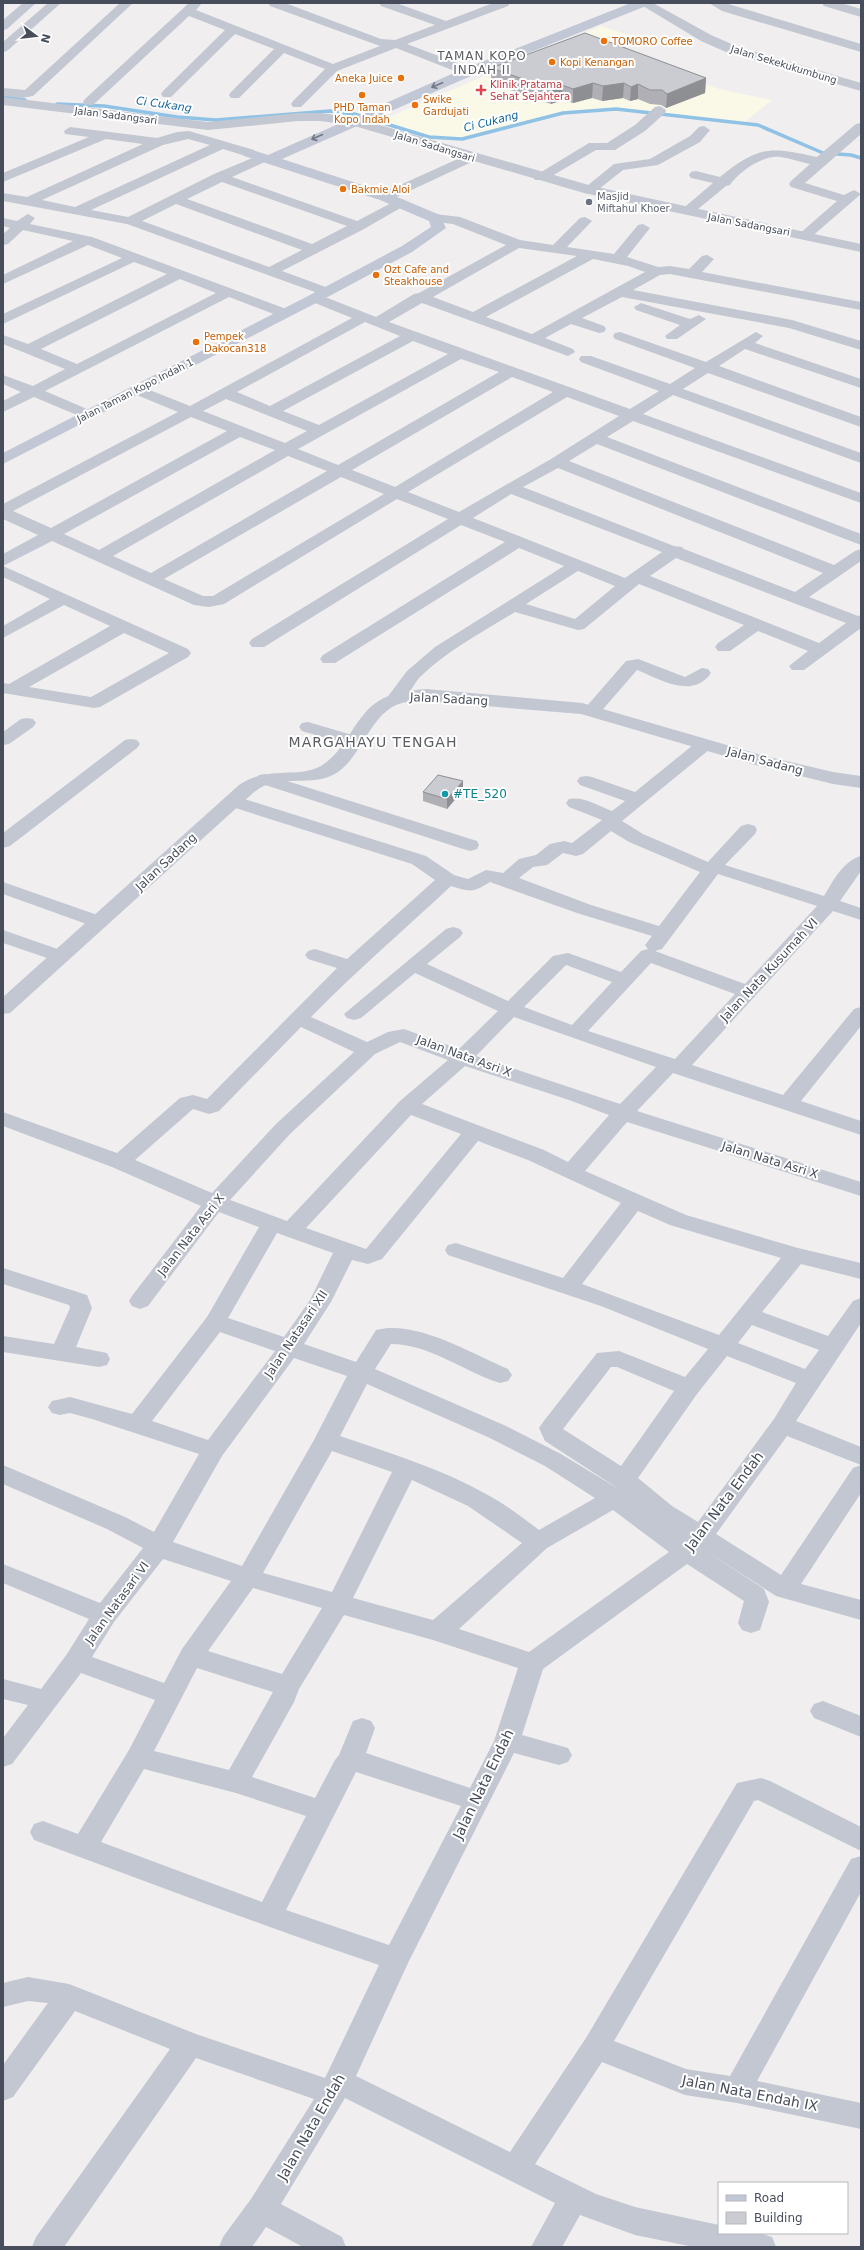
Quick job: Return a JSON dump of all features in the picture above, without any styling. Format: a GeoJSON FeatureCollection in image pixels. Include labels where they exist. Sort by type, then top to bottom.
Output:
{"type":"FeatureCollection","features":[{"type":"Feature","properties":{"kind":"main road"},"geometry":{"type":"LineString","coordinates":[[260,157],[618,3]]}},
{"type":"Feature","properties":{"kind":"main road"},"geometry":{"type":"LineString","coordinates":[[378,98],[441,70],[460,71],[643,3]]}},
{"type":"Feature","properties":{"kind":"main road"},"geometry":{"type":"LineString","coordinates":[[260,157],[334,117]]}},
{"type":"Feature","properties":{"kind":"main road"},"geometry":{"type":"LineString","coordinates":[[260,157],[385,197],[435,218]]}},
{"type":"Feature","properties":{"kind":"main road","name":"Jalan Taman Kopo Indah 1"},"geometry":{"type":"LineString","coordinates":[[3,459],[321,295],[436,232],[439,225],[435,218]]}},
{"type":"Feature","properties":{"kind":"street"},"geometry":{"type":"LineString","coordinates":[[3,48],[55,3]]}},
{"type":"Feature","properties":{"kind":"street"},"geometry":{"type":"LineString","coordinates":[[3,92],[21,94],[29,93],[128,3]]}},
{"type":"Feature","properties":{"kind":"street"},"geometry":{"type":"LineString","coordinates":[[274,3],[460,71]]}},
{"type":"Feature","properties":{"kind":"street"},"geometry":{"type":"LineString","coordinates":[[385,3],[447,25]]}},
{"type":"Feature","properties":{"kind":"street","name":"Jalan Sekekukumbung"},"geometry":{"type":"LineString","coordinates":[[643,3],[706,38],[731,49],[861,87]]}},
{"type":"Feature","properties":{"kind":"street"},"geometry":{"type":"LineString","coordinates":[[714,3],[738,12],[861,48]]}},
{"type":"Feature","properties":{"kind":"street"},"geometry":{"type":"LineString","coordinates":[[828,3],[861,13]]}},
{"type":"Feature","properties":{"kind":"street"},"geometry":{"type":"LineString","coordinates":[[296,104],[333,68],[387,45],[447,25],[497,4]]}},
{"type":"Feature","properties":{"kind":"street"},"geometry":{"type":"LineString","coordinates":[[10,8],[26,6]]}},
{"type":"Feature","properties":{"kind":"street"},"geometry":{"type":"LineString","coordinates":[[3,26],[26,6]]}},
{"type":"Feature","properties":{"kind":"street"},"geometry":{"type":"LineString","coordinates":[[89,102],[192,7],[233,29],[333,68]]}},
{"type":"Feature","properties":{"kind":"street"},"geometry":{"type":"LineString","coordinates":[[167,94],[233,29]]}},
{"type":"Feature","properties":{"kind":"street"},"geometry":{"type":"LineString","coordinates":[[387,45],[441,70]]}},
{"type":"Feature","properties":{"kind":"street"},"geometry":{"type":"LineString","coordinates":[[235,95],[282,48]]}},
{"type":"Feature","properties":{"kind":"street","name":"Jalan Sadangsari"},"geometry":{"type":"LineString","coordinates":[[3,101],[208,126],[298,117],[358,116],[471,157],[540,178],[589,190],[861,248]]}},
{"type":"Feature","properties":{"kind":"street"},"geometry":{"type":"LineString","coordinates":[[540,178],[594,146],[610,147],[640,128],[657,113]]}},
{"type":"Feature","properties":{"kind":"street"},"geometry":{"type":"LineString","coordinates":[[805,235],[850,197],[796,184],[827,157],[860,120]]}},
{"type":"Feature","properties":{"kind":"street"},"geometry":{"type":"LineString","coordinates":[[589,190],[619,167],[653,162],[695,139],[704,130]]}},
{"type":"Feature","properties":{"kind":"street"},"geometry":{"type":"LineString","coordinates":[[70,131],[158,142]]}},
{"type":"Feature","properties":{"kind":"street"},"geometry":{"type":"LineString","coordinates":[[3,241],[20,224],[36,202],[158,142],[183,134],[197,136],[260,157]]}},
{"type":"Feature","properties":{"kind":"street"},"geometry":{"type":"LineString","coordinates":[[5,176],[105,135]]}},
{"type":"Feature","properties":{"kind":"street"},"geometry":{"type":"LineString","coordinates":[[78,210],[222,145]]}},
{"type":"Feature","properties":{"kind":"street"},"geometry":{"type":"LineString","coordinates":[[687,211],[725,182],[743,165],[772,153],[827,157]]}},
{"type":"Feature","properties":{"kind":"street"},"geometry":{"type":"LineString","coordinates":[[130,221],[260,157]]}},
{"type":"Feature","properties":{"kind":"street"},"geometry":{"type":"LineString","coordinates":[[385,197],[471,157]]}},
{"type":"Feature","properties":{"kind":"street"},"geometry":{"type":"LineString","coordinates":[[725,160],[743,165]]}},
{"type":"Feature","properties":{"kind":"street"},"geometry":{"type":"LineString","coordinates":[[696,175],[725,182]]}},
{"type":"Feature","properties":{"kind":"street"},"geometry":{"type":"LineString","coordinates":[[219,178],[359,226]]}},
{"type":"Feature","properties":{"kind":"street"},"geometry":{"type":"LineString","coordinates":[[3,197],[36,202],[130,221],[271,271],[369,320],[861,498]]}},
{"type":"Feature","properties":{"kind":"street"},"geometry":{"type":"LineString","coordinates":[[174,199],[313,249]]}},
{"type":"Feature","properties":{"kind":"street"},"geometry":{"type":"LineString","coordinates":[[271,271],[402,203]]}},
{"type":"Feature","properties":{"kind":"street"},"geometry":{"type":"LineString","coordinates":[[435,218],[455,220],[517,244],[558,248],[618,259],[657,271],[670,270],[861,306]]}},
{"type":"Feature","properties":{"kind":"street"},"geometry":{"type":"LineString","coordinates":[[558,248],[585,221]]}},
{"type":"Feature","properties":{"kind":"street"},"geometry":{"type":"LineString","coordinates":[[3,222],[20,224],[87,240],[284,313]]}},
{"type":"Feature","properties":{"kind":"street"},"geometry":{"type":"LineString","coordinates":[[618,259],[643,228]]}},
{"type":"Feature","properties":{"kind":"street"},"geometry":{"type":"LineString","coordinates":[[3,280],[87,240]]}},
{"type":"Feature","properties":{"kind":"street"},"geometry":{"type":"LineString","coordinates":[[3,510],[189,411],[369,320],[419,297],[517,244]]}},
{"type":"Feature","properties":{"kind":"street"},"geometry":{"type":"LineString","coordinates":[[475,317],[591,254]]}},
{"type":"Feature","properties":{"kind":"street"},"geometry":{"type":"LineString","coordinates":[[3,320],[134,257]]}},
{"type":"Feature","properties":{"kind":"street"},"geometry":{"type":"LineString","coordinates":[[692,274],[707,259]]}},
{"type":"Feature","properties":{"kind":"street"},"geometry":{"type":"LineString","coordinates":[[533,339],[657,271]]}},
{"type":"Feature","properties":{"kind":"street"},"geometry":{"type":"LineString","coordinates":[[30,349],[179,274]]}},
{"type":"Feature","properties":{"kind":"street"},"geometry":{"type":"LineString","coordinates":[[3,407],[228,292]]}},
{"type":"Feature","properties":{"kind":"street"},"geometry":{"type":"LineString","coordinates":[[615,294],[715,309],[774,320],[859,341]]}},
{"type":"Feature","properties":{"kind":"street"},"geometry":{"type":"LineString","coordinates":[[615,294],[691,324]]}},
{"type":"Feature","properties":{"kind":"street"},"geometry":{"type":"LineString","coordinates":[[419,297],[568,352]]}},
{"type":"Feature","properties":{"kind":"street"},"geometry":{"type":"LineString","coordinates":[[672,336],[715,309]]}},
{"type":"Feature","properties":{"kind":"street"},"geometry":{"type":"LineString","coordinates":[[571,319],[599,330]]}},
{"type":"Feature","properties":{"kind":"street"},"geometry":{"type":"LineString","coordinates":[[270,412],[412,336]]}},
{"type":"Feature","properties":{"kind":"street"},"geometry":{"type":"LineString","coordinates":[[620,336],[861,422]]}},
{"type":"Feature","properties":{"kind":"street"},"geometry":{"type":"LineString","coordinates":[[3,339],[76,369]]}},
{"type":"Feature","properties":{"kind":"street"},"geometry":{"type":"LineString","coordinates":[[258,643],[510,488],[557,462],[751,341],[861,384]]}},
{"type":"Feature","properties":{"kind":"street"},"geometry":{"type":"LineString","coordinates":[[99,557],[278,456],[288,448],[461,353]]}},
{"type":"Feature","properties":{"kind":"street"},"geometry":{"type":"LineString","coordinates":[[586,359],[861,458]]}},
{"type":"Feature","properties":{"kind":"street"},"geometry":{"type":"LineString","coordinates":[[150,580],[512,371]]}},
{"type":"Feature","properties":{"kind":"street"},"geometry":{"type":"LineString","coordinates":[[3,379],[89,415]]}},
{"type":"Feature","properties":{"kind":"street"},"geometry":{"type":"LineString","coordinates":[[137,390],[239,431],[288,448],[577,565],[633,582],[756,625],[819,649]]}},
{"type":"Feature","properties":{"kind":"street"},"geometry":{"type":"LineString","coordinates":[[3,514],[150,580],[200,601],[209,602],[218,600],[566,391]]}},
{"type":"Feature","properties":{"kind":"street"},"geometry":{"type":"LineString","coordinates":[[225,393],[320,431]]}},
{"type":"Feature","properties":{"kind":"street"},"geometry":{"type":"LineString","coordinates":[[7,689],[94,702],[182,654],[180,651],[4,570],[52,535],[239,431]]}},
{"type":"Feature","properties":{"kind":"street"},"geometry":{"type":"LineString","coordinates":[[596,438],[861,540]]}},
{"type":"Feature","properties":{"kind":"street"},"geometry":{"type":"LineString","coordinates":[[557,462],[834,571]]}},
{"type":"Feature","properties":{"kind":"street"},"geometry":{"type":"LineString","coordinates":[[510,488],[860,621]]}},
{"type":"Feature","properties":{"kind":"street"},"geometry":{"type":"LineString","coordinates":[[329,659],[517,542]]}},
{"type":"Feature","properties":{"kind":"street"},"geometry":{"type":"LineString","coordinates":[[514,606],[572,629],[676,550]]}},
{"type":"Feature","properties":{"kind":"street"},"geometry":{"type":"LineString","coordinates":[[799,597],[834,571],[861,554]]}},
{"type":"Feature","properties":{"kind":"street"},"geometry":{"type":"LineString","coordinates":[[395,699],[413,675],[441,651],[577,565]]}},
{"type":"Feature","properties":{"kind":"street"},"geometry":{"type":"LineString","coordinates":[[3,633],[64,598]]}},
{"type":"Feature","properties":{"kind":"street"},"geometry":{"type":"LineString","coordinates":[[798,666],[819,649],[860,621]]}},
{"type":"Feature","properties":{"kind":"street"},"geometry":{"type":"LineString","coordinates":[[724,648],[756,625]]}},
{"type":"Feature","properties":{"kind":"street"},"geometry":{"type":"LineString","coordinates":[[7,689],[123,626]]}},
{"type":"Feature","properties":{"kind":"street"},"geometry":{"type":"LineString","coordinates":[[592,711],[632,665],[638,664],[683,682],[690,681],[702,673]]}},
{"type":"Feature","properties":{"kind":"street","name":"Jalan Sadang"},"geometry":{"type":"LineString","coordinates":[[6,1001],[99,922],[246,788],[265,779],[325,771],[340,759],[376,709],[395,699],[405,696],[426,695],[592,711],[704,745],[833,778],[861,782]]}},
{"type":"Feature","properties":{"kind":"street"},"geometry":{"type":"LineString","coordinates":[[3,740],[27,723]]}},
{"type":"Feature","properties":{"kind":"street"},"geometry":{"type":"LineString","coordinates":[[308,727],[353,741]]}},
{"type":"Feature","properties":{"kind":"street"},"geometry":{"type":"LineString","coordinates":[[3,842],[131,744]]}},
{"type":"Feature","properties":{"kind":"street"},"geometry":{"type":"LineString","coordinates":[[507,879],[528,860],[533,859],[540,861],[557,848],[564,847],[576,850],[704,745]]}},
{"type":"Feature","properties":{"kind":"street"},"geometry":{"type":"LineString","coordinates":[[265,779],[470,845]]}},
{"type":"Feature","properties":{"kind":"street"},"geometry":{"type":"LineString","coordinates":[[586,781],[637,799]]}},
{"type":"Feature","properties":{"kind":"street"},"geometry":{"type":"LineString","coordinates":[[232,801],[419,860],[447,879],[469,886],[487,876],[507,879],[584,909],[664,934]]}},
{"type":"Feature","properties":{"kind":"street"},"geometry":{"type":"LineString","coordinates":[[575,803],[612,820],[636,838],[713,868],[861,914]]}},
{"type":"Feature","properties":{"kind":"street"},"geometry":{"type":"LineString","coordinates":[[575,1033],[648,955],[723,855],[748,830]]}},
{"type":"Feature","properties":{"kind":"street","name":"Jalan Nata Kusumah VI"},"geometry":{"type":"LineString","coordinates":[[572,1172],[623,1113],[674,1066],[749,992],[828,904],[835,892],[857,865]]}},
{"type":"Feature","properties":{"kind":"street"},"geometry":{"type":"LineString","coordinates":[[120,1162],[187,1103],[193,1102],[209,1107],[212,1106],[350,966],[396,927],[447,879]]}},
{"type":"Feature","properties":{"kind":"street"},"geometry":{"type":"LineString","coordinates":[[3,888],[99,922]]}},
{"type":"Feature","properties":{"kind":"street"},"geometry":{"type":"LineString","coordinates":[[354,1014],[453,933]]}},
{"type":"Feature","properties":{"kind":"street"},"geometry":{"type":"LineString","coordinates":[[3,936],[59,956]]}},
{"type":"Feature","properties":{"kind":"street"},"geometry":{"type":"LineString","coordinates":[[315,955],[350,966]]}},
{"type":"Feature","properties":{"kind":"street"},"geometry":{"type":"LineString","coordinates":[[648,955],[749,992]]}},
{"type":"Feature","properties":{"kind":"street"},"geometry":{"type":"LineString","coordinates":[[137,1424],[215,1322],[282,1227],[407,1106],[462,1058],[512,1010],[560,960],[563,959],[624,980]]}},
{"type":"Feature","properties":{"kind":"street"},"geometry":{"type":"LineString","coordinates":[[413,965],[512,1010],[575,1033],[861,1128]]}},
{"type":"Feature","properties":{"kind":"street"},"geometry":{"type":"LineString","coordinates":[[788,1103],[861,1013]]}},
{"type":"Feature","properties":{"kind":"street"},"geometry":{"type":"LineString","coordinates":[[299,1019],[368,1050]]}},
{"type":"Feature","properties":{"kind":"street","name":"Jalan Nata Asri X"},"geometry":{"type":"LineString","coordinates":[[140,1301],[215,1203],[283,1129],[368,1050],[396,1036],[404,1035],[462,1058],[576,1095],[623,1113],[861,1189]]}},
{"type":"Feature","properties":{"kind":"street"},"geometry":{"type":"LineString","coordinates":[[407,1106],[536,1155],[678,1220],[796,1255],[861,1271]]}},
{"type":"Feature","properties":{"kind":"street"},"geometry":{"type":"LineString","coordinates":[[3,1119],[120,1162],[215,1203],[346,1250],[368,1256],[374,1254],[474,1132]]}},
{"type":"Feature","properties":{"kind":"street"},"geometry":{"type":"LineString","coordinates":[[568,1287],[634,1201]]}},
{"type":"Feature","properties":{"kind":"street","name":"Jalan Natasari XII"},"geometry":{"type":"LineString","coordinates":[[160,1546],[214,1450],[289,1348],[320,1302],[346,1250]]}},
{"type":"Feature","properties":{"kind":"street"},"geometry":{"type":"LineString","coordinates":[[456,1250],[609,1301],[810,1380]]}},
{"type":"Feature","properties":{"kind":"street"},"geometry":{"type":"LineString","coordinates":[[436,1631],[450,1622],[538,1542],[619,1489],[689,1388],[722,1345],[796,1255]]}},
{"type":"Feature","properties":{"kind":"street"},"geometry":{"type":"LineString","coordinates":[[3,1276],[79,1300],[81,1308],[62,1353]]}},
{"type":"Feature","properties":{"kind":"street","name":"Jalan Nata Endah"},"geometry":{"type":"LineString","coordinates":[[234,2247],[262,2209],[335,2087],[396,1959],[475,1800],[507,1741],[532,1662],[695,1543],[782,1425],[832,1346],[861,1306]]}},
{"type":"Feature","properties":{"kind":"street"},"geometry":{"type":"LineString","coordinates":[[747,1315],[832,1346]]}},
{"type":"Feature","properties":{"kind":"street"},"geometry":{"type":"LineString","coordinates":[[215,1322],[360,1372],[498,1432],[553,1460],[619,1489]]}},
{"type":"Feature","properties":{"kind":"street"},"geometry":{"type":"LineString","coordinates":[[83,1848],[138,1757],[191,1656],[248,1577],[326,1440],[360,1372],[384,1336],[396,1335],[413,1338],[500,1375]]}},
{"type":"Feature","properties":{"kind":"street"},"geometry":{"type":"LineString","coordinates":[[3,1344],[99,1359]]}},
{"type":"Feature","properties":{"kind":"street"},"geometry":{"type":"LineString","coordinates":[[689,1388],[619,1359],[605,1359],[551,1428],[553,1436],[619,1489],[695,1543],[755,1596],[757,1602],[751,1623]]}},
{"type":"Feature","properties":{"kind":"street"},"geometry":{"type":"LineString","coordinates":[[60,1406],[81,1407],[214,1450]]}},
{"type":"Feature","properties":{"kind":"street"},"geometry":{"type":"LineString","coordinates":[[782,1425],[861,1456]]}},
{"type":"Feature","properties":{"kind":"street"},"geometry":{"type":"LineString","coordinates":[[326,1440],[405,1469],[456,1491],[496,1511],[538,1542]]}},
{"type":"Feature","properties":{"kind":"street"},"geometry":{"type":"LineString","coordinates":[[236,1782],[285,1695],[286,1687],[338,1604],[405,1469]]}},
{"type":"Feature","properties":{"kind":"street"},"geometry":{"type":"LineString","coordinates":[[3,1474],[116,1523],[173,1553],[338,1604],[436,1631],[532,1662]]}},
{"type":"Feature","properties":{"kind":"street"},"geometry":{"type":"LineString","coordinates":[[785,1589],[861,1474]]}},
{"type":"Feature","properties":{"kind":"street"},"geometry":{"type":"LineString","coordinates":[[695,1543],[785,1589],[861,1610]]}},
{"type":"Feature","properties":{"kind":"street","name":"Jalan Natasari VI"},"geometry":{"type":"LineString","coordinates":[[3,1758],[76,1661],[105,1615],[160,1546]]}},
{"type":"Feature","properties":{"kind":"street"},"geometry":{"type":"LineString","coordinates":[[3,1573],[105,1615]]}},
{"type":"Feature","properties":{"kind":"street"},"geometry":{"type":"LineString","coordinates":[[191,1656],[278,1682],[286,1687]]}},
{"type":"Feature","properties":{"kind":"street"},"geometry":{"type":"LineString","coordinates":[[76,1661],[170,1695]]}},
{"type":"Feature","properties":{"kind":"street"},"geometry":{"type":"LineString","coordinates":[[3,1689],[46,1700]]}},
{"type":"Feature","properties":{"kind":"street"},"geometry":{"type":"LineString","coordinates":[[823,1711],[861,1727]]}},
{"type":"Feature","properties":{"kind":"street"},"geometry":{"type":"LineString","coordinates":[[269,1916],[344,1767],[350,1761],[362,1728]]}},
{"type":"Feature","properties":{"kind":"street"},"geometry":{"type":"LineString","coordinates":[[507,1741],[559,1755]]}},
{"type":"Feature","properties":{"kind":"street"},"geometry":{"type":"LineString","coordinates":[[138,1757],[236,1782],[323,1811]]}},
{"type":"Feature","properties":{"kind":"street"},"geometry":{"type":"LineString","coordinates":[[350,1761],[361,1762],[475,1800]]}},
{"type":"Feature","properties":{"kind":"street"},"geometry":{"type":"LineString","coordinates":[[515,2170],[596,2047],[746,1791],[761,1789],[861,1840]]}},
{"type":"Feature","properties":{"kind":"street"},"geometry":{"type":"LineString","coordinates":[[43,1832],[269,1916],[396,1959]]}},
{"type":"Feature","properties":{"kind":"street"},"geometry":{"type":"LineString","coordinates":[[737,2090],[861,1867]]}},
{"type":"Feature","properties":{"kind":"street"},"geometry":{"type":"LineString","coordinates":[[3,1995],[14,1990],[42,1988],[69,1996],[190,2044],[335,2087],[515,2170],[573,2199],[635,2221],[761,2247]]}},
{"type":"Feature","properties":{"kind":"street"},"geometry":{"type":"LineString","coordinates":[[3,2088],[69,1996]]}},
{"type":"Feature","properties":{"kind":"street"},"geometry":{"type":"LineString","coordinates":[[47,2247],[190,2044]]}},
{"type":"Feature","properties":{"kind":"street","name":"Jalan Nata Endah IX"},"geometry":{"type":"LineString","coordinates":[[596,2047],[685,2082],[737,2090],[861,2116]]}},
{"type":"Feature","properties":{"kind":"street"},"geometry":{"type":"LineString","coordinates":[[546,2247],[573,2199]]}},
{"type":"Feature","properties":{"kind":"street"},"geometry":{"type":"LineString","coordinates":[[262,2209],[331,2247]]}},
{"type":"Feature","properties":{"kind":"shaded area"},"geometry":{"type":"Polygon","coordinates":[[[601,26],[632,36],[626,38],[636,42],[615,50],[719,89],[772,100],[741,125],[624,109],[565,111],[458,139],[424,137],[377,122],[601,26]]]}},
{"type":"Feature","properties":{"kind":"building"},"geometry":{"type":"Polygon","coordinates":[[[585,33],[706,78],[667,94],[662,90],[650,90],[638,84],[631,87],[624,83],[603,86],[593,83],[573,89],[562,85],[552,89],[491,68],[585,33]]]}},
{"type":"Feature","properties":{"kind":"building"},"geometry":{"type":"Polygon","coordinates":[[[438,775],[463,781],[447,799],[423,792],[438,775]]]}},
{"type":"Feature","properties":{"kind":"waterway","name":"Ci Cukang"},"geometry":{"type":"LineString","coordinates":[[3,96],[25,100]]}},
{"type":"Feature","properties":{"kind":"waterway","name":"Ci Cukang"},"geometry":{"type":"LineString","coordinates":[[57,104],[104,106],[177,117],[216,120],[330,111],[354,114],[429,137],[462,139],[563,113],[616,109],[758,125],[823,153],[851,155],[861,158]]}},
{"type":"Feature","properties":{"kind":"place","name":"TOMORO Coffee"},"geometry":{"type":"Point","coordinates":[604,41]}},
{"type":"Feature","properties":{"kind":"place","name":"Kopi Kenangan"},"geometry":{"type":"Point","coordinates":[552,62]}},
{"type":"Feature","properties":{"kind":"place","name":"Aneka Juice"},"geometry":{"type":"Point","coordinates":[401,78]}},
{"type":"Feature","properties":{"kind":"place","name":"Klinik Pratama Sehat Sejahtera"},"geometry":{"type":"Point","coordinates":[481,90]}},
{"type":"Feature","properties":{"kind":"place","name":"PHD Taman Kopo Indah"},"geometry":{"type":"Point","coordinates":[362,95]}},
{"type":"Feature","properties":{"kind":"place","name":"Swike Gardujati"},"geometry":{"type":"Point","coordinates":[415,105]}},
{"type":"Feature","properties":{"kind":"place","name":"Bakmie Aloi"},"geometry":{"type":"Point","coordinates":[343,189]}},
{"type":"Feature","properties":{"kind":"place","name":"Masjid Miftahul Khoer"},"geometry":{"type":"Point","coordinates":[589,202]}},
{"type":"Feature","properties":{"kind":"place","name":"Ozt Cafe and Steakhouse"},"geometry":{"type":"Point","coordinates":[376,275]}},
{"type":"Feature","properties":{"kind":"place","name":"Pempek Dakocan318"},"geometry":{"type":"Point","coordinates":[196,342]}},
{"type":"Feature","properties":{"kind":"place","name":"#TE_520"},"geometry":{"type":"Point","coordinates":[445,794]}},
{"type":"Feature","properties":{"kind":"district","name":"TAMAN KOPO INDAH II"},"geometry":{"type":"Point","coordinates":[482,63]}},
{"type":"Feature","properties":{"kind":"district","name":"MARGAHAYU TENGAH"},"geometry":{"type":"Point","coordinates":[373,742]}}]}
